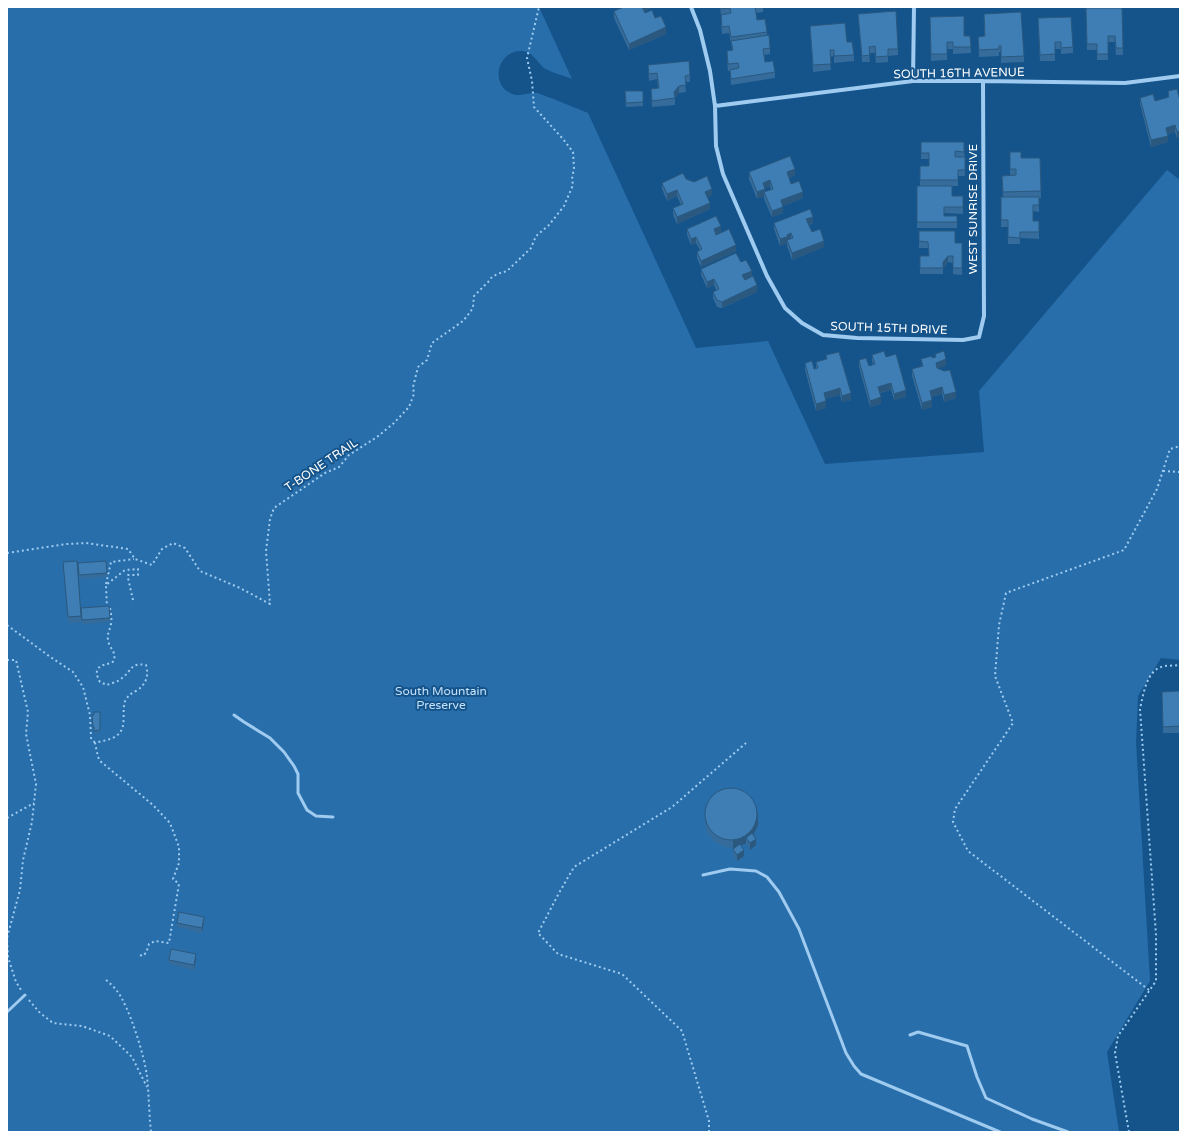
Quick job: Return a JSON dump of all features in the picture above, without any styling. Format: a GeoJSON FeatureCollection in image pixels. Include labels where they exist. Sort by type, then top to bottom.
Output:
{"type":"FeatureCollection","features":[{"type":"Feature","properties":{"kind":"street","name":"SOUTH 15TH DRIVE"},"geometry":{"type":"LineString","coordinates":[[691,7],[700,30],[710,71],[715,106],[716,146],[722,174],[767,276],[785,308],[802,323],[823,335],[857,338],[963,340],[979,337]]}},
{"type":"Feature","properties":{"kind":"street"},"geometry":{"type":"LineString","coordinates":[[914,7],[914,81]]}},
{"type":"Feature","properties":{"kind":"street","name":"SOUTH 16TH AVENUE"},"geometry":{"type":"LineString","coordinates":[[715,106],[914,81],[1125,83],[1180,76]]}},
{"type":"Feature","properties":{"kind":"street","name":"WEST SUNRISE DRIVE"},"geometry":{"type":"LineString","coordinates":[[979,337],[984,316],[983,81]]}},
{"type":"Feature","properties":{"kind":"lane"},"geometry":{"type":"LineString","coordinates":[[234,715],[270,738],[284,752],[298,774],[298,793],[307,810],[316,816],[333,817]]}},
{"type":"Feature","properties":{"kind":"lane"},"geometry":{"type":"LineString","coordinates":[[704,875],[730,869],[756,871],[767,878],[782,897],[799,929],[846,1053],[854,1066],[862,1074],[1000,1132]]}},
{"type":"Feature","properties":{"kind":"lane"},"geometry":{"type":"LineString","coordinates":[[7,1012],[25,995]]}},
{"type":"Feature","properties":{"kind":"lane"},"geometry":{"type":"LineString","coordinates":[[910,1034],[918,1032],[967,1046],[977,1077],[986,1098],[1025,1116],[1068,1132]]}},
{"type":"Feature","properties":{"kind":"path","name":"T-BONE TRAIL"},"geometry":{"type":"LineString","coordinates":[[135,559],[152,565],[162,549],[173,543],[185,548],[200,571],[240,588],[270,604],[266,551],[270,518],[274,508],[325,473],[339,467],[349,456],[377,437],[409,407],[414,394],[413,387],[418,367],[427,360],[432,343],[462,321],[473,307],[474,296],[489,282],[491,278],[497,274],[507,271],[521,259],[531,248],[536,236],[549,225],[564,206],[573,184],[573,152],[564,139],[534,107],[532,81],[527,58],[539,7]]}},
{"type":"Feature","properties":{"kind":"path"},"geometry":{"type":"LineString","coordinates":[[1149,990],[968,851],[953,822],[956,809],[1013,722],[995,676],[999,625],[1006,593],[1124,550],[1157,489],[1170,448],[1180,446]]}},
{"type":"Feature","properties":{"kind":"path"},"geometry":{"type":"LineString","coordinates":[[1163,471],[1180,472]]}},
{"type":"Feature","properties":{"kind":"path"},"geometry":{"type":"LineString","coordinates":[[7,553],[68,544],[86,543],[128,549],[135,559],[111,562],[106,585],[107,608],[110,608],[112,624],[108,633],[108,641],[114,653],[114,659],[112,663],[101,665],[97,672],[100,682],[107,685],[122,678],[133,666],[137,664],[146,665],[147,677],[145,682],[138,690],[130,694],[126,700],[122,728],[116,736],[95,744]]}},
{"type":"Feature","properties":{"kind":"path"},"geometry":{"type":"LineString","coordinates":[[106,585],[125,570],[138,569],[138,575],[128,576],[133,600]]}},
{"type":"Feature","properties":{"kind":"path"},"geometry":{"type":"LineString","coordinates":[[7,625],[48,656],[73,672],[83,687],[90,715],[91,738],[95,744],[100,761],[153,805],[170,823],[179,847],[179,863],[173,879],[179,884],[169,943],[155,941],[149,944],[146,953],[142,956],[139,954]]}},
{"type":"Feature","properties":{"kind":"path"},"geometry":{"type":"LineString","coordinates":[[7,660],[16,660],[28,712],[26,734],[36,784],[32,822],[23,860],[20,890],[7,938],[8,957],[16,982],[40,1013],[53,1023],[82,1026],[110,1036],[132,1057],[147,1087]]}},
{"type":"Feature","properties":{"kind":"path"},"geometry":{"type":"LineString","coordinates":[[1129,1132],[1115,1053],[1118,1036],[1156,981],[1156,935],[1140,709],[1144,689],[1154,670],[1162,666],[1180,665]]}},
{"type":"Feature","properties":{"kind":"path"},"geometry":{"type":"LineString","coordinates":[[709,1132],[709,1121],[682,1031],[622,974],[558,954],[538,933],[574,867],[672,807],[746,742]]}},
{"type":"Feature","properties":{"kind":"path"},"geometry":{"type":"LineString","coordinates":[[7,818],[34,803]]}},
{"type":"Feature","properties":{"kind":"path"},"geometry":{"type":"LineString","coordinates":[[106,980],[118,991],[129,1015],[143,1056],[147,1076],[151,1132]]}},
{"type":"Feature","properties":{"kind":"green space","name":"South Mountain Preserve"},"geometry":{"type":"Polygon","coordinates":[[[7,7],[539,7],[572,79],[544,68],[532,55],[523,51],[508,55],[503,61],[499,74],[500,82],[510,93],[520,95],[539,93],[588,113],[696,348],[768,341],[825,464],[984,452],[979,391],[1167,170],[1180,180],[1180,660],[1161,658],[1138,696],[1136,742],[1150,981],[1107,1052],[1119,1132],[7,1132],[7,7]]]}},
{"type":"Feature","properties":{"kind":"building"},"geometry":{"type":"Polygon","coordinates":[[[624,7],[642,7],[645,13],[652,10],[655,18],[661,16],[666,27],[629,44],[614,11],[624,7]]]}},
{"type":"Feature","properties":{"kind":"building"},"geometry":{"type":"Polygon","coordinates":[[[721,7],[755,7],[757,20],[765,19],[767,32],[731,37],[729,26],[722,27],[721,15],[731,13],[730,8],[721,9],[721,7]]]}},
{"type":"Feature","properties":{"kind":"building"},"geometry":{"type":"Polygon","coordinates":[[[1086,8],[1122,8],[1123,48],[1116,48],[1115,36],[1108,36],[1108,54],[1097,54],[1097,44],[1087,44],[1086,8]]]}},
{"type":"Feature","properties":{"kind":"building"},"geometry":{"type":"Polygon","coordinates":[[[896,11],[898,49],[888,49],[888,56],[876,57],[875,46],[869,47],[870,55],[862,56],[858,14],[896,11]]]}},
{"type":"Feature","properties":{"kind":"building"},"geometry":{"type":"Polygon","coordinates":[[[1021,12],[1024,56],[1001,57],[1001,46],[999,46],[999,49],[979,50],[978,37],[985,36],[984,14],[1021,12]]]}},
{"type":"Feature","properties":{"kind":"building"},"geometry":{"type":"Polygon","coordinates":[[[964,16],[964,36],[970,36],[971,47],[953,47],[953,42],[947,42],[947,54],[931,54],[930,17],[964,16]]]}},
{"type":"Feature","properties":{"kind":"building"},"geometry":{"type":"Polygon","coordinates":[[[1071,17],[1073,47],[1061,48],[1061,42],[1055,42],[1055,54],[1040,55],[1038,18],[1071,17]]]}},
{"type":"Feature","properties":{"kind":"building"},"geometry":{"type":"Polygon","coordinates":[[[845,23],[847,42],[852,42],[854,55],[834,56],[834,50],[830,50],[831,64],[813,65],[810,26],[845,23]]]}},
{"type":"Feature","properties":{"kind":"building"},"geometry":{"type":"Polygon","coordinates":[[[769,35],[770,48],[763,49],[765,62],[773,61],[775,72],[731,79],[730,70],[739,68],[738,63],[728,64],[727,51],[733,50],[731,41],[769,35]]]}},
{"type":"Feature","properties":{"kind":"building"},"geometry":{"type":"Polygon","coordinates":[[[689,61],[690,75],[685,76],[686,85],[679,86],[674,92],[675,98],[652,101],[651,89],[659,88],[657,73],[649,74],[648,65],[689,61]]]}},
{"type":"Feature","properties":{"kind":"building"},"geometry":{"type":"Polygon","coordinates":[[[1177,89],[1180,101],[1180,131],[1177,132],[1175,125],[1166,128],[1168,136],[1151,140],[1140,98],[1153,94],[1155,101],[1169,97],[1168,91],[1177,89]]]}},
{"type":"Feature","properties":{"kind":"building"},"geometry":{"type":"Polygon","coordinates":[[[625,91],[643,91],[643,102],[626,103],[625,91]]]}},
{"type":"Feature","properties":{"kind":"building"},"geometry":{"type":"Polygon","coordinates":[[[921,142],[964,142],[964,152],[955,151],[955,157],[965,157],[965,170],[958,170],[958,180],[920,180],[920,166],[929,166],[929,153],[921,153],[921,142]]]}},
{"type":"Feature","properties":{"kind":"building"},"geometry":{"type":"Polygon","coordinates":[[[1010,152],[1021,152],[1021,158],[1040,158],[1041,191],[1003,192],[1002,176],[1016,175],[1016,169],[1010,169],[1010,152]]]}},
{"type":"Feature","properties":{"kind":"building"},"geometry":{"type":"Polygon","coordinates":[[[790,156],[795,169],[787,172],[791,184],[799,181],[803,192],[781,200],[783,207],[772,211],[764,192],[773,189],[770,180],[763,183],[765,189],[757,192],[749,172],[790,156]]]}},
{"type":"Feature","properties":{"kind":"building"},"geometry":{"type":"Polygon","coordinates":[[[683,173],[686,179],[694,182],[707,176],[712,189],[705,192],[710,203],[677,217],[673,208],[683,204],[677,190],[667,194],[662,183],[683,173]]]}},
{"type":"Feature","properties":{"kind":"building"},"geometry":{"type":"Polygon","coordinates":[[[917,186],[952,186],[952,196],[963,196],[963,207],[944,207],[944,216],[957,216],[957,222],[917,222],[917,186]]]}},
{"type":"Feature","properties":{"kind":"building"},"geometry":{"type":"Polygon","coordinates":[[[1001,197],[1039,197],[1039,205],[1033,205],[1033,221],[1039,221],[1039,232],[1020,232],[1020,238],[1008,237],[1008,220],[1001,220],[1001,197]]]}},
{"type":"Feature","properties":{"kind":"building"},"geometry":{"type":"Polygon","coordinates":[[[810,209],[813,217],[806,219],[812,232],[820,229],[824,241],[792,253],[787,240],[793,238],[791,233],[787,235],[787,237],[780,239],[774,223],[810,209]]]}},
{"type":"Feature","properties":{"kind":"building"},"geometry":{"type":"Polygon","coordinates":[[[716,216],[721,226],[714,229],[716,235],[729,229],[736,245],[701,261],[697,252],[702,249],[696,237],[691,239],[687,229],[716,216]]]}},
{"type":"Feature","properties":{"kind":"building"},"geometry":{"type":"Polygon","coordinates":[[[919,231],[955,231],[955,243],[962,243],[962,268],[953,268],[953,256],[948,256],[943,262],[943,268],[920,268],[920,256],[929,256],[928,242],[919,241],[919,231]]]}},
{"type":"Feature","properties":{"kind":"building"},"geometry":{"type":"Polygon","coordinates":[[[736,253],[741,262],[746,260],[752,271],[742,275],[745,280],[753,276],[757,285],[722,302],[717,300],[713,292],[719,289],[714,279],[707,282],[701,269],[736,253]]]}},
{"type":"Feature","properties":{"kind":"building"},"geometry":{"type":"Polygon","coordinates":[[[884,351],[886,357],[896,354],[906,390],[894,394],[891,383],[878,387],[881,397],[870,401],[859,360],[866,358],[869,366],[875,364],[872,355],[884,351]]]}},
{"type":"Feature","properties":{"kind":"building"},"geometry":{"type":"Polygon","coordinates":[[[944,351],[946,359],[936,363],[937,368],[944,371],[950,370],[956,392],[944,395],[942,387],[930,391],[932,400],[922,403],[912,369],[923,366],[921,359],[932,356],[932,358],[936,357],[935,354],[944,351]]]}},
{"type":"Feature","properties":{"kind":"building"},"geometry":{"type":"Polygon","coordinates":[[[839,352],[851,393],[842,396],[840,388],[824,393],[826,401],[816,404],[805,363],[812,361],[814,369],[818,368],[816,362],[827,359],[826,355],[839,352]]]}},
{"type":"Feature","properties":{"kind":"building"},"geometry":{"type":"Polygon","coordinates":[[[77,561],[81,616],[68,617],[63,562],[77,561]]]}},
{"type":"Feature","properties":{"kind":"building"},"geometry":{"type":"Polygon","coordinates":[[[106,561],[107,573],[79,575],[78,563],[106,561]]]}},
{"type":"Feature","properties":{"kind":"building"},"geometry":{"type":"Polygon","coordinates":[[[109,606],[110,618],[82,620],[81,608],[109,606]]]}},
{"type":"Feature","properties":{"kind":"building"},"geometry":{"type":"Polygon","coordinates":[[[1180,691],[1180,726],[1163,727],[1162,692],[1180,691]]]}},
{"type":"Feature","properties":{"kind":"building"},"geometry":{"type":"Polygon","coordinates":[[[94,712],[100,712],[100,730],[94,731],[92,715],[94,715],[94,712]]]}},
{"type":"Feature","properties":{"kind":"building"},"geometry":{"type":"Polygon","coordinates":[[[726,788],[736,788],[750,795],[757,809],[757,819],[750,833],[736,840],[726,840],[716,836],[709,829],[705,819],[705,809],[709,799],[716,792],[726,788]]]}},
{"type":"Feature","properties":{"kind":"building"},"geometry":{"type":"Polygon","coordinates":[[[752,833],[756,839],[750,843],[746,838],[752,833]]]}},
{"type":"Feature","properties":{"kind":"building"},"geometry":{"type":"Polygon","coordinates":[[[740,844],[744,850],[737,855],[733,849],[740,844]]]}},
{"type":"Feature","properties":{"kind":"building"},"geometry":{"type":"Polygon","coordinates":[[[179,912],[204,917],[202,928],[177,923],[179,912]]]}},
{"type":"Feature","properties":{"kind":"building"},"geometry":{"type":"Polygon","coordinates":[[[171,949],[196,954],[194,965],[169,960],[171,949]]]}}]}
